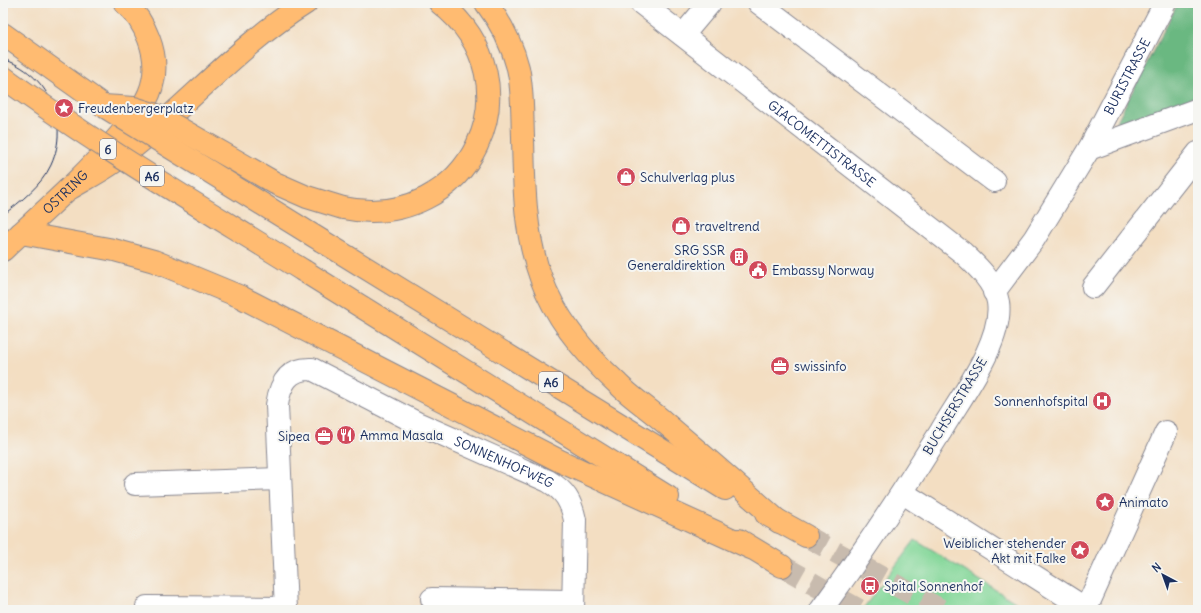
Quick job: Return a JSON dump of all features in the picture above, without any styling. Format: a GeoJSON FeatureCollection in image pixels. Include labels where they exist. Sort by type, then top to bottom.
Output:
{"type":"FeatureCollection","features":[{"type":"Feature","properties":{"kind":"main road","name":"OSTRING"},"geometry":{"type":"LineString","coordinates":[[3,250],[12,232],[69,189],[98,161],[143,106],[153,81],[154,60],[149,38],[139,20],[126,3]]}},
{"type":"Feature","properties":{"kind":"main road"},"geometry":{"type":"LineString","coordinates":[[69,189],[119,158],[237,55],[270,28],[306,3]]}},
{"type":"Feature","properties":{"kind":"main road"},"geometry":{"type":"LineString","coordinates":[[104,106],[134,108],[156,115],[275,182],[307,197],[362,212],[389,211],[415,204],[440,190],[462,170],[479,143],[488,108],[487,83],[481,55],[455,15],[440,3]]}},
{"type":"Feature","properties":{"kind":"main road"},"geometry":{"type":"LineString","coordinates":[[486,3],[501,23],[511,45],[518,68],[522,100],[528,222],[532,246],[540,277],[552,304],[569,331],[592,359],[619,385],[655,414],[779,522]]}},
{"type":"Feature","properties":{"kind":"main road","name":"A6"},"geometry":{"type":"LineString","coordinates":[[3,34],[104,106],[779,522],[806,536]]}},
{"type":"Feature","properties":{"kind":"main road","name":"A6"},"geometry":{"type":"LineString","coordinates":[[3,77],[99,143],[782,566]]}},
{"type":"Feature","properties":{"kind":"main road"},"geometry":{"type":"LineString","coordinates":[[12,232],[114,250],[154,261],[241,297],[560,461],[751,548]]}},
{"type":"Feature","properties":{"kind":"street","name":"GIACOMETTISTRASSE"},"geometry":{"type":"LineString","coordinates":[[641,3],[963,253],[977,266],[994,292]]}},
{"type":"Feature","properties":{"kind":"street"},"geometry":{"type":"LineString","coordinates":[[683,35],[710,3]]}},
{"type":"Feature","properties":{"kind":"street"},"geometry":{"type":"LineString","coordinates":[[759,3],[994,181]]}},
{"type":"Feature","properties":{"kind":"street","name":"BURISTRASSE"},"geometry":{"type":"LineString","coordinates":[[1089,149],[1165,3]]}},
{"type":"Feature","properties":{"kind":"street"},"geometry":{"type":"LineString","coordinates":[[994,292],[1034,239],[1089,149],[1198,109]]}},
{"type":"Feature","properties":{"kind":"street"},"geometry":{"type":"LineString","coordinates":[[1093,287],[1198,153]]}},
{"type":"Feature","properties":{"kind":"street","name":"BUCHSERSTRASSE"},"geometry":{"type":"LineString","coordinates":[[821,610],[862,554],[903,493],[977,372],[987,351],[998,320],[998,302],[994,292]]}},
{"type":"Feature","properties":{"kind":"street","name":"SONNENHOFWEG"},"geometry":{"type":"LineString","coordinates":[[286,609],[277,405],[278,394],[282,383],[291,374],[302,368],[312,369],[417,423],[557,486],[568,497],[573,507],[575,520],[573,605]]}},
{"type":"Feature","properties":{"kind":"street"},"geometry":{"type":"LineString","coordinates":[[903,493],[1087,610],[1166,432]]}},
{"type":"Feature","properties":{"kind":"street"},"geometry":{"type":"LineString","coordinates":[[135,484],[280,479]]}},
{"type":"Feature","properties":{"kind":"street"},"geometry":{"type":"LineString","coordinates":[[432,599],[573,605]]}},
{"type":"Feature","properties":{"kind":"street"},"geometry":{"type":"LineString","coordinates":[[147,607],[286,609]]}},
{"type":"Feature","properties":{"kind":"green space"},"geometry":{"type":"Polygon","coordinates":[[[1178,3],[1198,3],[1198,95],[1176,107],[1119,126],[1117,121],[1178,3]]]}},
{"type":"Feature","properties":{"kind":"green space"},"geometry":{"type":"Polygon","coordinates":[[[915,540],[1028,610],[862,610],[915,540]]]}},
{"type":"Feature","properties":{"kind":"tunnel"},"geometry":{"type":"LineString","coordinates":[[806,536],[941,610]]}},
{"type":"Feature","properties":{"kind":"tunnel"},"geometry":{"type":"LineString","coordinates":[[782,566],[859,610]]}},
{"type":"Feature","properties":{"kind":"tram line"},"geometry":{"type":"LineString","coordinates":[[3,59],[19,66],[32,75],[43,87],[51,101],[56,116],[58,132],[56,148],[51,165],[47,172],[30,193],[3,215]]}},
{"type":"Feature","properties":{"kind":"place","name":"Freudenbergerplatz"},"geometry":{"type":"Point","coordinates":[64,108]}},
{"type":"Feature","properties":{"kind":"place","name":"Schulverlag plus"},"geometry":{"type":"Point","coordinates":[626,177]}},
{"type":"Feature","properties":{"kind":"place","name":"traveltrend"},"geometry":{"type":"Point","coordinates":[681,226]}},
{"type":"Feature","properties":{"kind":"place","name":"SRG SSR Generaldirektion"},"geometry":{"type":"Point","coordinates":[739,257]}},
{"type":"Feature","properties":{"kind":"place","name":"Embassy Norway"},"geometry":{"type":"Point","coordinates":[758,270]}},
{"type":"Feature","properties":{"kind":"place","name":"swissinfo"},"geometry":{"type":"Point","coordinates":[780,366]}},
{"type":"Feature","properties":{"kind":"place","name":"Sonnenhofspital"},"geometry":{"type":"Point","coordinates":[1102,401]}},
{"type":"Feature","properties":{"kind":"place","name":"Amma Masala"},"geometry":{"type":"Point","coordinates":[346,435]}},
{"type":"Feature","properties":{"kind":"place","name":"Sipea"},"geometry":{"type":"Point","coordinates":[324,436]}},
{"type":"Feature","properties":{"kind":"place","name":"Animato"},"geometry":{"type":"Point","coordinates":[1105,502]}},
{"type":"Feature","properties":{"kind":"place","name":"Weiblicher stehender Akt mit Falke"},"geometry":{"type":"Point","coordinates":[1080,550]}},
{"type":"Feature","properties":{"kind":"place","name":"Spital Sonnenhof"},"geometry":{"type":"Point","coordinates":[870,586]}}]}
